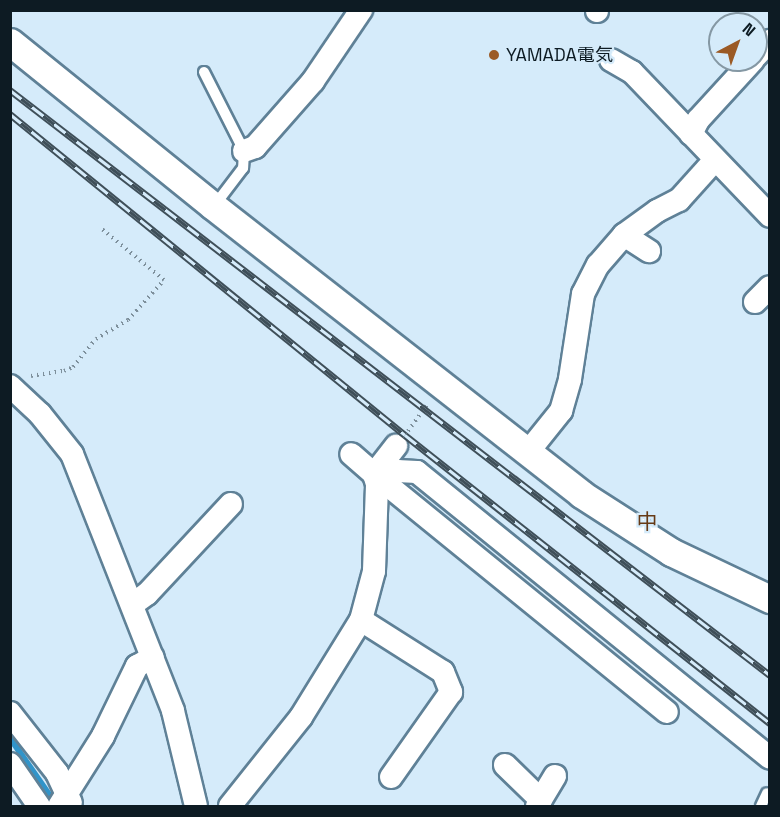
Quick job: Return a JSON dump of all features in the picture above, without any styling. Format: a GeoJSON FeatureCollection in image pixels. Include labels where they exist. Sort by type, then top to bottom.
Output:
{"type":"FeatureCollection","features":[{"type":"Feature","properties":{"kind":"street"},"geometry":{"type":"LineString","coordinates":[[244,151],[255,147],[313,81],[361,10]]}},
{"type":"Feature","properties":{"kind":"street"},"geometry":{"type":"LineString","coordinates":[[10,42],[213,206],[581,494],[671,552],[770,599]]}},
{"type":"Feature","properties":{"kind":"street"},"geometry":{"type":"LineString","coordinates":[[611,60],[632,72],[770,216]]}},
{"type":"Feature","properties":{"kind":"street"},"geometry":{"type":"LineString","coordinates":[[691,134],[698,120],[742,72]]}},
{"type":"Feature","properties":{"kind":"street"},"geometry":{"type":"LineString","coordinates":[[528,452],[561,411],[570,379],[583,294],[598,265],[624,235],[657,211],[679,200],[715,160]]}},
{"type":"Feature","properties":{"kind":"street"},"geometry":{"type":"LineString","coordinates":[[624,235],[649,251]]}},
{"type":"Feature","properties":{"kind":"street"},"geometry":{"type":"LineString","coordinates":[[13,388],[40,414],[72,454],[133,604],[173,711],[196,807]]}},
{"type":"Feature","properties":{"kind":"street"},"geometry":{"type":"LineString","coordinates":[[230,807],[301,717],[361,620],[374,571],[379,480],[396,446]]}},
{"type":"Feature","properties":{"kind":"street"},"geometry":{"type":"LineString","coordinates":[[351,454],[379,480],[667,712]]}},
{"type":"Feature","properties":{"kind":"street"},"geometry":{"type":"LineString","coordinates":[[379,480],[405,469],[417,472],[770,758]]}},
{"type":"Feature","properties":{"kind":"street"},"geometry":{"type":"LineString","coordinates":[[133,604],[147,594],[231,504]]}},
{"type":"Feature","properties":{"kind":"street"},"geometry":{"type":"LineString","coordinates":[[361,620],[443,672],[451,692],[391,777]]}},
{"type":"Feature","properties":{"kind":"street"},"geometry":{"type":"LineString","coordinates":[[65,802],[103,735],[137,666],[153,657]]}},
{"type":"Feature","properties":{"kind":"street"},"geometry":{"type":"LineString","coordinates":[[10,712],[57,773],[65,802]]}},
{"type":"Feature","properties":{"kind":"street"},"geometry":{"type":"LineString","coordinates":[[10,764],[39,807]]}},
{"type":"Feature","properties":{"kind":"street"},"geometry":{"type":"LineString","coordinates":[[505,765],[539,803],[555,776]]}},
{"type":"Feature","properties":{"kind":"lane"},"geometry":{"type":"LineString","coordinates":[[204,72],[244,151],[243,168],[213,206]]}},
{"type":"Feature","properties":{"kind":"lane"},"geometry":{"type":"LineString","coordinates":[[761,807],[767,793]]}},
{"type":"Feature","properties":{"kind":"path"},"geometry":{"type":"LineString","coordinates":[[13,388],[30,376],[64,371],[73,367],[96,339],[128,320],[164,280],[102,229]]}},
{"type":"Feature","properties":{"kind":"path"},"geometry":{"type":"LineString","coordinates":[[396,446],[442,387]]}},
{"type":"Feature","properties":{"kind":"waterway"},"geometry":{"type":"LineString","coordinates":[[10,738],[55,803]]}},
{"type":"Feature","properties":{"kind":"railway"},"geometry":{"type":"LineString","coordinates":[[10,90],[770,675]]}},
{"type":"Feature","properties":{"kind":"railway"},"geometry":{"type":"LineString","coordinates":[[10,114],[405,435],[770,723]]}},
{"type":"Feature","properties":{"kind":"place","name":"YAMADA電気"},"geometry":{"type":"Point","coordinates":[494,55]}},
{"type":"Feature","properties":{"kind":"district","name":"中"},"geometry":{"type":"Point","coordinates":[647,522]}}]}
